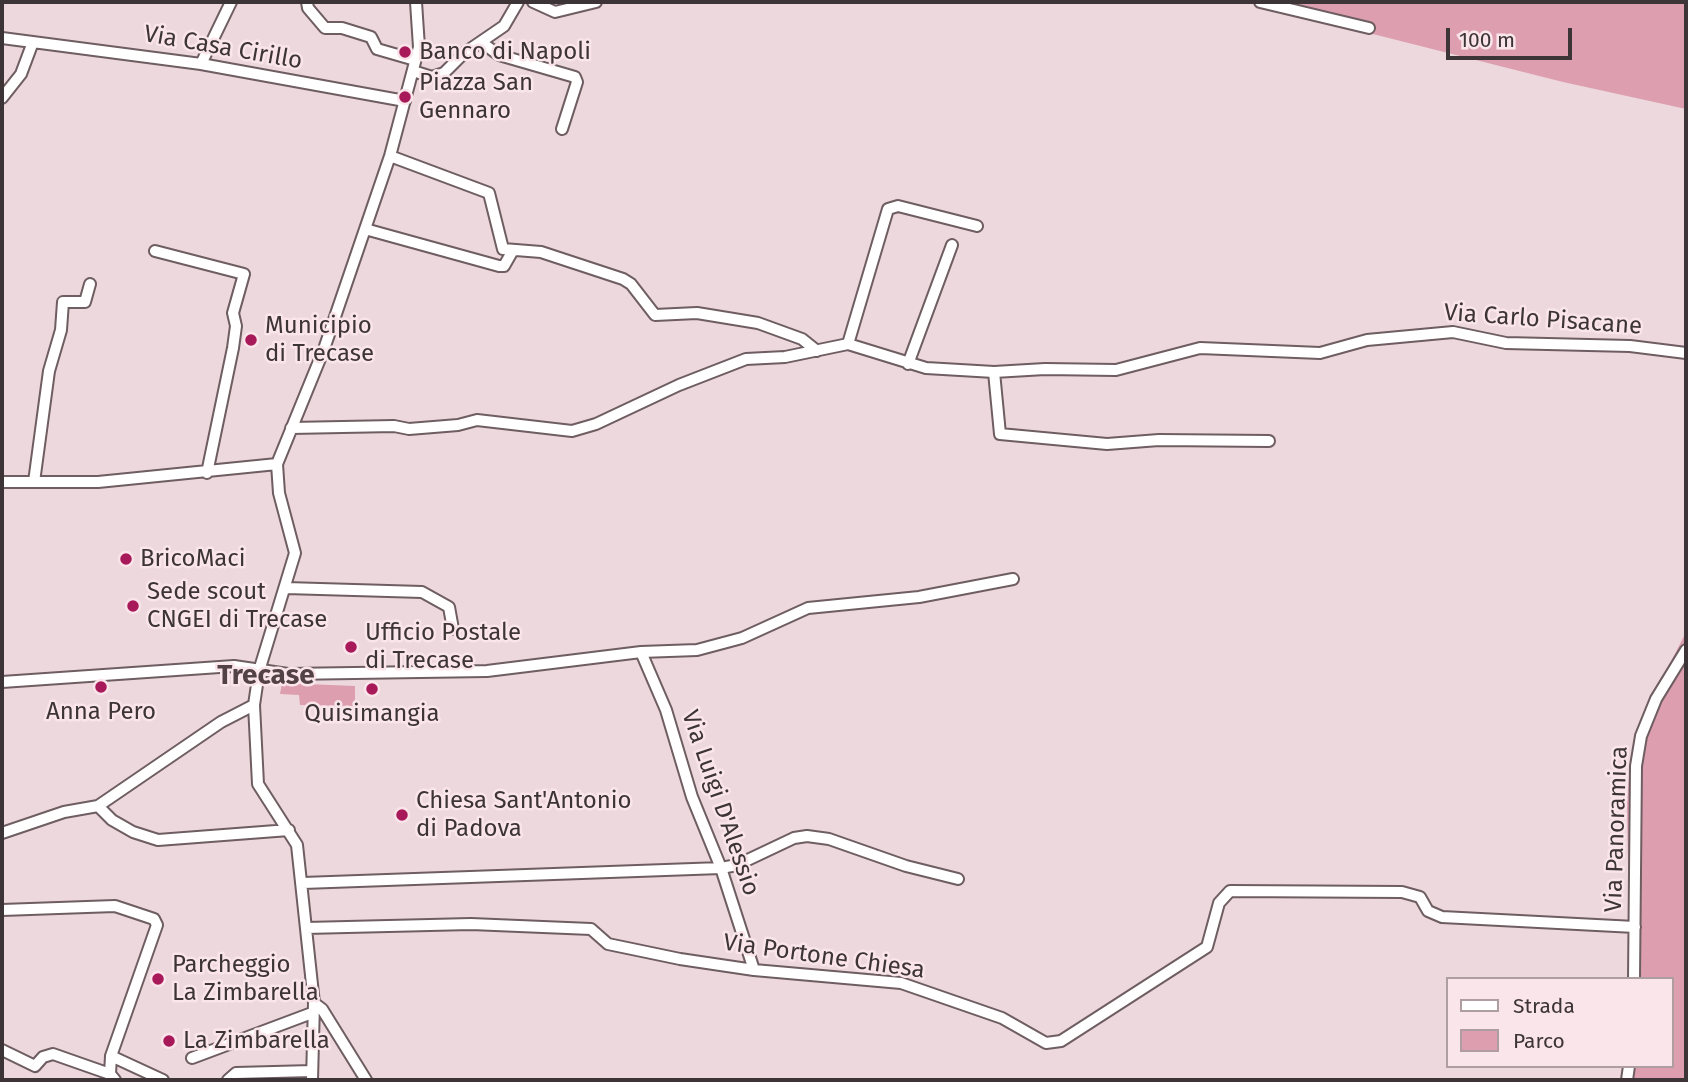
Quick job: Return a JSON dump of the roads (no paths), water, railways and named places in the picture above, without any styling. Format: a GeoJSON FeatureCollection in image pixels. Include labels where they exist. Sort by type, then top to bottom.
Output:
{"type":"FeatureCollection","features":[{"type":"Feature","properties":{"kind":"street"},"geometry":{"type":"LineString","coordinates":[[201,64],[230,2]]}},
{"type":"Feature","properties":{"kind":"street"},"geometry":{"type":"LineString","coordinates":[[307,2],[308,8],[325,27],[342,28],[371,37],[377,49],[414,65],[432,77],[444,72],[504,26],[518,2]]}},
{"type":"Feature","properties":{"kind":"street"},"geometry":{"type":"LineString","coordinates":[[228,1080],[236,1073],[312,1076],[313,1008],[303,883],[297,845],[258,784],[254,705],[259,671],[295,553],[279,493],[277,464],[324,349],[390,156],[420,40],[416,2]]}},
{"type":"Feature","properties":{"kind":"street"},"geometry":{"type":"LineString","coordinates":[[533,2],[555,12],[596,2]]}},
{"type":"Feature","properties":{"kind":"street"},"geometry":{"type":"LineString","coordinates":[[555,12],[564,2]]}},
{"type":"Feature","properties":{"kind":"street"},"geometry":{"type":"LineString","coordinates":[[1260,2],[1369,28]]}},
{"type":"Feature","properties":{"kind":"street","name":"Via Casa Cirillo"},"geometry":{"type":"LineString","coordinates":[[2,38],[201,64],[405,102]]}},
{"type":"Feature","properties":{"kind":"street"},"geometry":{"type":"LineString","coordinates":[[2,98],[21,74],[33,41]]}},
{"type":"Feature","properties":{"kind":"street"},"geometry":{"type":"LineString","coordinates":[[481,42],[499,55],[575,77],[577,82],[562,129]]}},
{"type":"Feature","properties":{"kind":"street"},"geometry":{"type":"LineString","coordinates":[[390,156],[489,193],[502,247],[512,252],[541,252],[623,279],[631,284],[655,315],[697,313],[758,323],[802,339],[817,351]]}},
{"type":"Feature","properties":{"kind":"street"},"geometry":{"type":"LineString","coordinates":[[291,428],[394,426],[409,429],[458,425],[477,420],[572,431],[596,424],[679,385],[746,359],[817,351],[848,344],[888,209],[898,206],[978,226]]}},
{"type":"Feature","properties":{"kind":"street"},"geometry":{"type":"LineString","coordinates":[[365,229],[499,266],[504,266],[512,252]]}},
{"type":"Feature","properties":{"kind":"street"},"geometry":{"type":"LineString","coordinates":[[908,364],[952,245]]}},
{"type":"Feature","properties":{"kind":"street"},"geometry":{"type":"LineString","coordinates":[[155,251],[244,274],[233,313],[236,326],[233,348],[207,473]]}},
{"type":"Feature","properties":{"kind":"street"},"geometry":{"type":"LineString","coordinates":[[34,482],[50,371],[61,330],[63,302],[85,302],[90,284]]}},
{"type":"Feature","properties":{"kind":"street","name":"Via Carlo Pisacane"},"geometry":{"type":"LineString","coordinates":[[848,344],[926,368],[994,372],[1045,369],[1116,370],[1200,348],[1320,353],[1367,340],[1453,332],[1506,343],[1630,346],[1686,353]]}},
{"type":"Feature","properties":{"kind":"street"},"geometry":{"type":"LineString","coordinates":[[994,372],[1000,434],[1107,444],[1159,440],[1269,441]]}},
{"type":"Feature","properties":{"kind":"street"},"geometry":{"type":"LineString","coordinates":[[2,482],[98,482],[277,464]]}},
{"type":"Feature","properties":{"kind":"street"},"geometry":{"type":"LineString","coordinates":[[2,682],[234,666],[300,674],[487,671],[641,652],[696,650],[742,638],[808,608],[919,597],[1013,579]]}},
{"type":"Feature","properties":{"kind":"street"},"geometry":{"type":"LineString","coordinates":[[286,588],[422,592],[449,607],[453,629]]}},
{"type":"Feature","properties":{"kind":"street","name":"Via Panoramica"},"geometry":{"type":"LineString","coordinates":[[1634,977],[1636,766],[1641,736],[1656,699],[1686,650]]}},
{"type":"Feature","properties":{"kind":"street","name":"Via Luigi D'Alessio"},"geometry":{"type":"LineString","coordinates":[[641,652],[666,710],[692,797],[722,868],[754,970]]}},
{"type":"Feature","properties":{"kind":"street"},"geometry":{"type":"LineString","coordinates":[[2,833],[64,812],[98,806],[221,722],[254,705]]}},
{"type":"Feature","properties":{"kind":"street"},"geometry":{"type":"LineString","coordinates":[[98,806],[112,820],[133,832],[158,840],[289,830]]}},
{"type":"Feature","properties":{"kind":"street"},"geometry":{"type":"LineString","coordinates":[[303,883],[571,872],[649,873],[722,868],[737,865],[794,838],[807,836],[829,839],[906,866],[958,879]]}},
{"type":"Feature","properties":{"kind":"street","name":"Via Portone Chiesa"},"geometry":{"type":"LineString","coordinates":[[306,928],[471,924],[591,929],[608,944],[754,970],[901,983],[1002,1018],[1046,1043],[1061,1041],[1207,947],[1219,904],[1230,891],[1402,892],[1420,897],[1428,911],[1442,917],[1635,928]]}},
{"type":"Feature","properties":{"kind":"street"},"geometry":{"type":"LineString","coordinates":[[2,909],[115,906],[154,919],[157,925],[111,1056],[112,1077],[53,1054],[43,1057],[35,1066],[2,1050]]}},
{"type":"Feature","properties":{"kind":"street"},"geometry":{"type":"LineString","coordinates":[[192,1058],[313,1008],[322,1009],[366,1080]]}},
{"type":"Feature","properties":{"kind":"street"},"geometry":{"type":"LineString","coordinates":[[111,1056],[163,1080]]}},
{"type":"Feature","properties":{"kind":"place","name":"Banco di Napoli"},"geometry":{"type":"Point","coordinates":[405,52]}},
{"type":"Feature","properties":{"kind":"place","name":"Piazza San Gennaro"},"geometry":{"type":"Point","coordinates":[405,97]}},
{"type":"Feature","properties":{"kind":"place","name":"Municipio di Trecase"},"geometry":{"type":"Point","coordinates":[251,340]}},
{"type":"Feature","properties":{"kind":"place","name":"BricoMaci"},"geometry":{"type":"Point","coordinates":[126,559]}},
{"type":"Feature","properties":{"kind":"place","name":"Sede scout CNGEI di Trecase"},"geometry":{"type":"Point","coordinates":[133,606]}},
{"type":"Feature","properties":{"kind":"place","name":"Ufficio Postale di Trecase"},"geometry":{"type":"Point","coordinates":[351,647]}},
{"type":"Feature","properties":{"kind":"place","name":"Anna Pero"},"geometry":{"type":"Point","coordinates":[101,687]}},
{"type":"Feature","properties":{"kind":"place","name":"Quisimangia"},"geometry":{"type":"Point","coordinates":[372,689]}},
{"type":"Feature","properties":{"kind":"place","name":"Chiesa Sant'Antonio di Padova"},"geometry":{"type":"Point","coordinates":[402,815]}},
{"type":"Feature","properties":{"kind":"place","name":"Parcheggio La Zimbarella"},"geometry":{"type":"Point","coordinates":[158,979]}},
{"type":"Feature","properties":{"kind":"place","name":"La Zimbarella"},"geometry":{"type":"Point","coordinates":[169,1041]}},
{"type":"Feature","properties":{"kind":"district","name":"Trecase"},"geometry":{"type":"Point","coordinates":[266,676]}}]}
